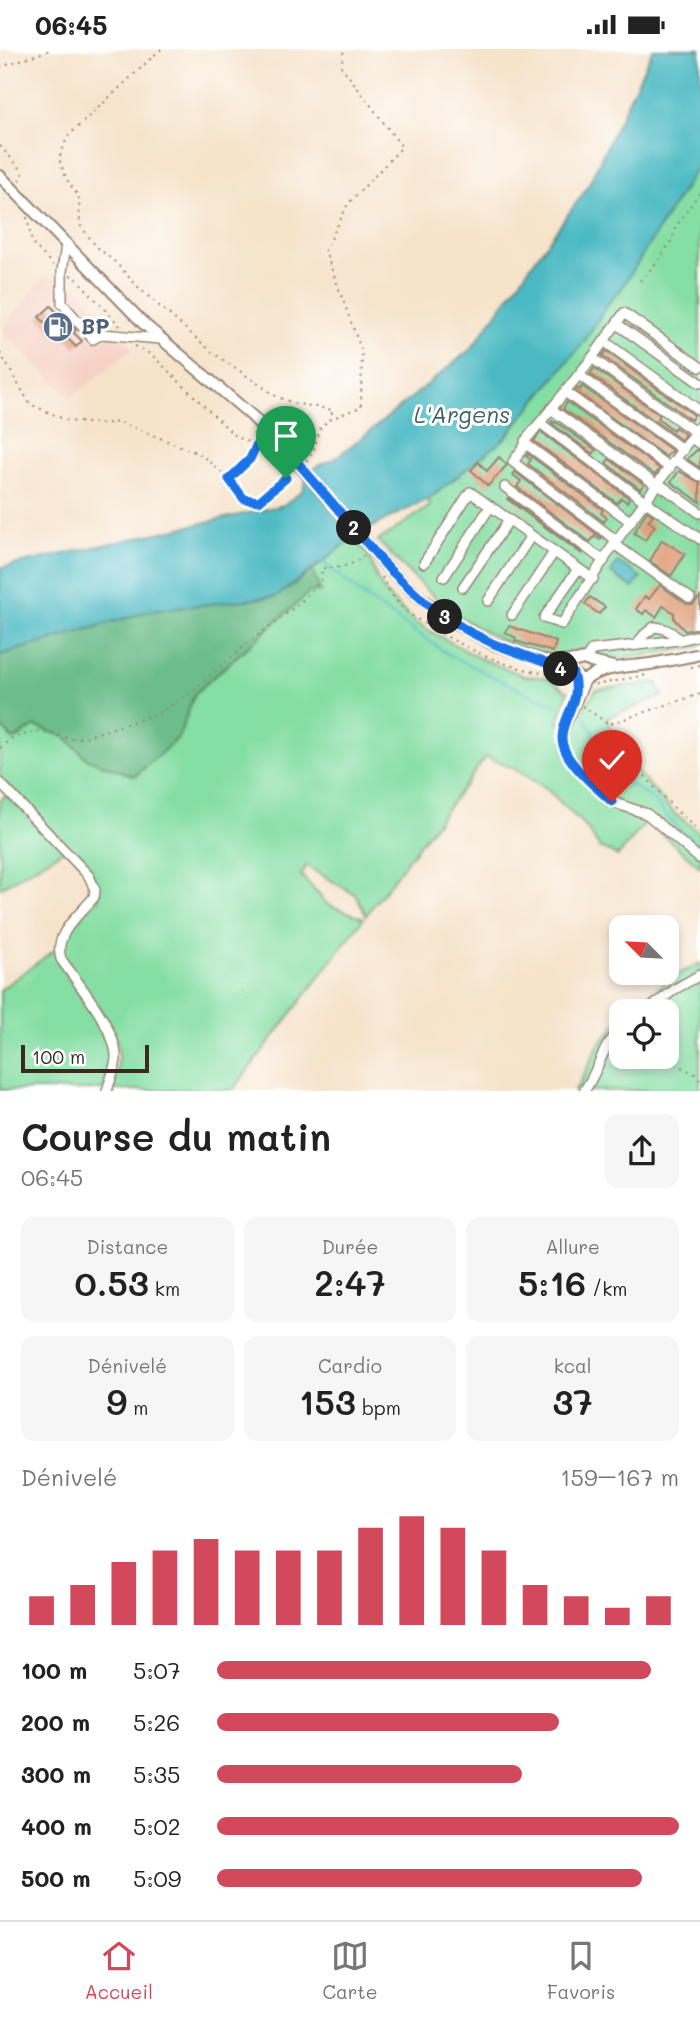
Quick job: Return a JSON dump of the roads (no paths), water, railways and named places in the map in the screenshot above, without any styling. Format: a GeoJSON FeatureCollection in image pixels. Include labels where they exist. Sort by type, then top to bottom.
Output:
{"type":"FeatureCollection","features":[{"type":"Feature","properties":{"kind":"main road"},"geometry":{"type":"LineString","coordinates":[[0,176],[160,339],[281,443],[389,569],[420,598],[454,623],[500,647],[548,662],[588,670],[649,664],[700,655]]}},
{"type":"Feature","properties":{"kind":"main road"},"geometry":{"type":"LineString","coordinates":[[548,662],[574,674]]}},
{"type":"Feature","properties":{"kind":"main road"},"geometry":{"type":"LineString","coordinates":[[574,674],[573,666],[588,670]]}},
{"type":"Feature","properties":{"kind":"street"},"geometry":{"type":"LineString","coordinates":[[66,245],[62,271],[62,303],[93,339],[102,334],[160,339]]}},
{"type":"Feature","properties":{"kind":"street"},"geometry":{"type":"LineString","coordinates":[[690,598],[513,463],[525,441],[579,375],[624,313],[700,367]]}},
{"type":"Feature","properties":{"kind":"street"},"geometry":{"type":"LineString","coordinates":[[617,324],[700,383]]}},
{"type":"Feature","properties":{"kind":"street"},"geometry":{"type":"LineString","coordinates":[[604,341],[700,411]]}},
{"type":"Feature","properties":{"kind":"street"},"geometry":{"type":"LineString","coordinates":[[592,358],[695,432],[700,444]]}},
{"type":"Feature","properties":{"kind":"street"},"geometry":{"type":"LineString","coordinates":[[579,375],[683,450]]}},
{"type":"Feature","properties":{"kind":"street"},"geometry":{"type":"LineString","coordinates":[[565,392],[670,468]]}},
{"type":"Feature","properties":{"kind":"street"},"geometry":{"type":"LineString","coordinates":[[551,409],[700,513]]}},
{"type":"Feature","properties":{"kind":"street"},"geometry":{"type":"LineString","coordinates":[[540,423],[700,539]]}},
{"type":"Feature","properties":{"kind":"street"},"geometry":{"type":"LineString","coordinates":[[578,569],[544,618],[562,624],[695,432]]}},
{"type":"Feature","properties":{"kind":"street"},"geometry":{"type":"LineString","coordinates":[[526,443],[631,522]]}},
{"type":"Feature","properties":{"kind":"street"},"geometry":{"type":"LineString","coordinates":[[676,460],[700,476]]}},
{"type":"Feature","properties":{"kind":"street"},"geometry":{"type":"LineString","coordinates":[[505,487],[604,561]]}},
{"type":"Feature","properties":{"kind":"street"},"geometry":{"type":"LineString","coordinates":[[424,563],[470,492],[593,579]]}},
{"type":"Feature","properties":{"kind":"street"},"geometry":{"type":"LineString","coordinates":[[444,577],[490,507]]}},
{"type":"Feature","properties":{"kind":"street"},"geometry":{"type":"LineString","coordinates":[[463,587],[509,520]]}},
{"type":"Feature","properties":{"kind":"street"},"geometry":{"type":"LineString","coordinates":[[488,601],[531,536]]}},
{"type":"Feature","properties":{"kind":"street"},"geometry":{"type":"LineString","coordinates":[[512,615],[554,552]]}},
{"type":"Feature","properties":{"kind":"street"},"geometry":{"type":"LineString","coordinates":[[638,645],[644,635],[654,627],[664,628],[679,639]]}},
{"type":"Feature","properties":{"kind":"street"},"geometry":{"type":"LineString","coordinates":[[700,635],[592,650],[588,670],[562,739],[565,752],[584,777],[612,802],[648,814],[700,859]]}},
{"type":"Feature","properties":{"kind":"street"},"geometry":{"type":"LineString","coordinates":[[574,674],[574,704]]}},
{"type":"Feature","properties":{"kind":"street"},"geometry":{"type":"LineString","coordinates":[[0,783],[93,883],[94,897],[69,925],[62,936],[59,951],[61,959],[111,1036],[116,1060],[107,1090]]}},
{"type":"Feature","properties":{"kind":"street"},"geometry":{"type":"LineString","coordinates":[[662,999],[700,975]]}},
{"type":"Feature","properties":{"kind":"street"},"geometry":{"type":"LineString","coordinates":[[584,1090],[609,1044]]}},
{"type":"Feature","properties":{"kind":"water","name":"L'Argens"},"geometry":{"type":"Polygon","coordinates":[[[653,49],[700,49],[700,163],[620,291],[610,301],[583,343],[504,439],[429,499],[353,538],[277,596],[150,611],[0,655],[0,568],[284,505],[303,490],[307,475],[317,466],[334,459],[471,349],[587,188],[653,49]]]}},
{"type":"Feature","properties":{"kind":"water"},"geometry":{"type":"Polygon","coordinates":[[[618,562],[641,577],[633,588],[611,573],[618,562]]]}},
{"type":"Feature","properties":{"kind":"waterway"},"geometry":{"type":"LineString","coordinates":[[321,561],[368,599],[449,655],[558,705]]}},
{"type":"Feature","properties":{"kind":"waterway"},"geometry":{"type":"LineString","coordinates":[[585,717],[593,732],[601,762],[651,798],[675,825],[700,847]]}},
{"type":"Feature","properties":{"kind":"place","name":"BP"},"geometry":{"type":"Point","coordinates":[58,327]}}]}
